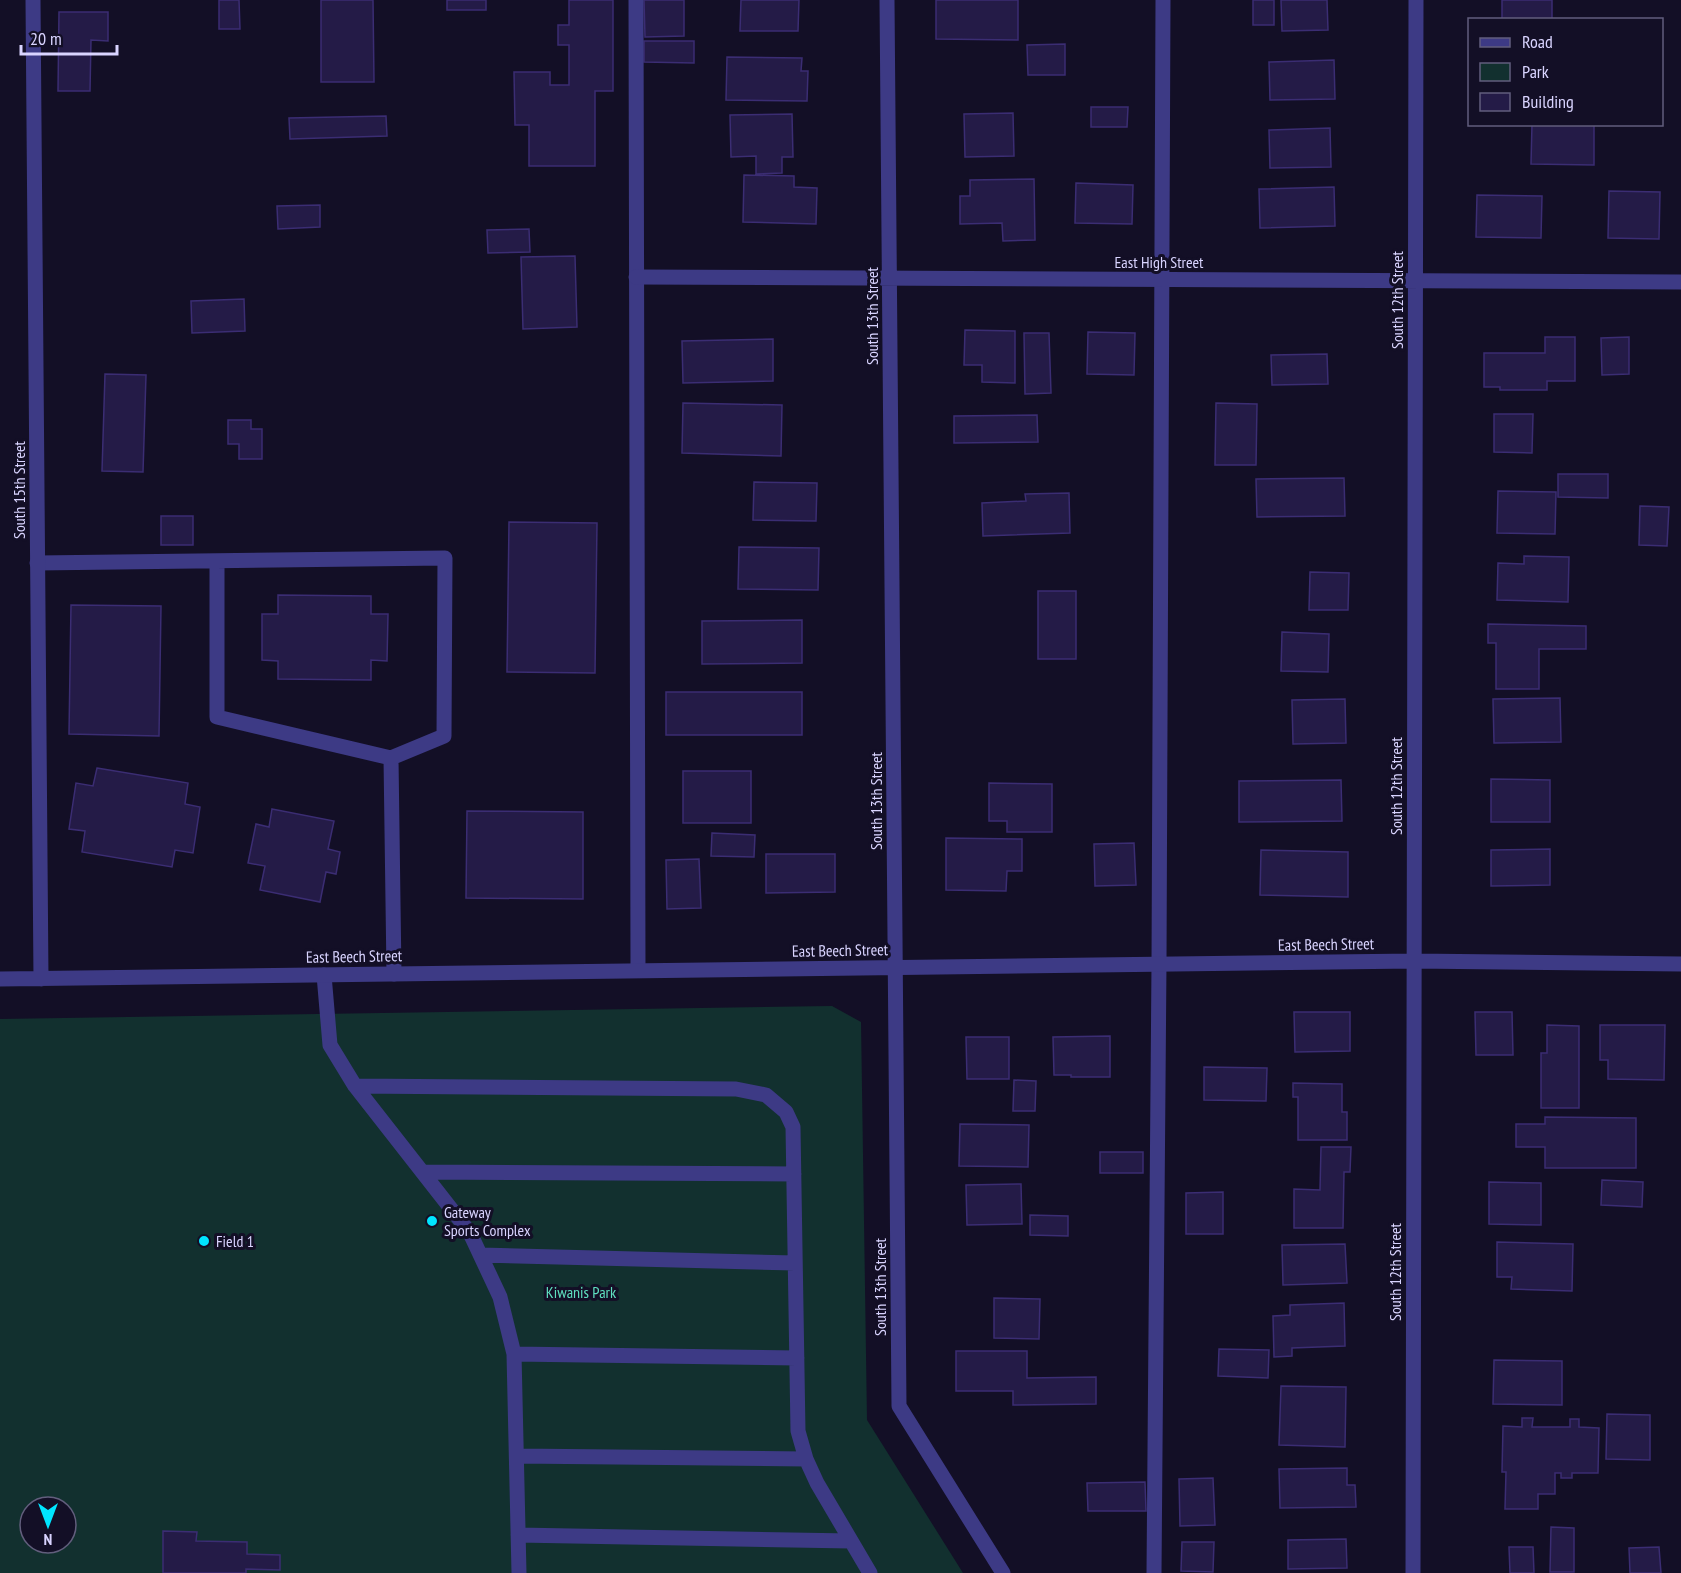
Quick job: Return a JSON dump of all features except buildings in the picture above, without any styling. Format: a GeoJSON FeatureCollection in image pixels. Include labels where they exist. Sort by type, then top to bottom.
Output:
{"type":"FeatureCollection","features":[{"type":"Feature","properties":{"kind":"street","name":"South 15th Street"},"geometry":{"type":"LineString","coordinates":[[33,0],[41,979]]}},
{"type":"Feature","properties":{"kind":"street"},"geometry":{"type":"LineString","coordinates":[[636,0],[638,970]]}},
{"type":"Feature","properties":{"kind":"street","name":"South 13th Street"},"geometry":{"type":"LineString","coordinates":[[887,0],[899,1406],[1003,1573]]}},
{"type":"Feature","properties":{"kind":"street"},"geometry":{"type":"LineString","coordinates":[[1154,1573],[1163,0]]}},
{"type":"Feature","properties":{"kind":"street","name":"South 12th Street"},"geometry":{"type":"LineString","coordinates":[[1413,1573],[1416,0]]}},
{"type":"Feature","properties":{"kind":"street","name":"East High Street"},"geometry":{"type":"LineString","coordinates":[[636,278],[1681,282]]}},
{"type":"Feature","properties":{"kind":"street"},"geometry":{"type":"LineString","coordinates":[[37,563],[445,558],[444,736],[392,758],[217,717],[217,561]]}},
{"type":"Feature","properties":{"kind":"street"},"geometry":{"type":"LineString","coordinates":[[392,758],[394,974]]}},
{"type":"Feature","properties":{"kind":"street","name":"East Beech Street"},"geometry":{"type":"LineString","coordinates":[[0,979],[1414,961],[1681,964]]}},
{"type":"Feature","properties":{"kind":"street"},"geometry":{"type":"LineString","coordinates":[[324,975],[330,1045],[355,1086],[470,1233],[500,1297],[514,1354],[519,1573]]}},
{"type":"Feature","properties":{"kind":"street"},"geometry":{"type":"LineString","coordinates":[[355,1086],[735,1089],[766,1095],[786,1112],[793,1127],[798,1431],[806,1459],[817,1483],[870,1573]]}},
{"type":"Feature","properties":{"kind":"street"},"geometry":{"type":"LineString","coordinates":[[423,1172],[794,1174]]}},
{"type":"Feature","properties":{"kind":"street"},"geometry":{"type":"LineString","coordinates":[[481,1256],[795,1263]]}},
{"type":"Feature","properties":{"kind":"street"},"geometry":{"type":"LineString","coordinates":[[514,1354],[797,1358]]}},
{"type":"Feature","properties":{"kind":"street"},"geometry":{"type":"LineString","coordinates":[[517,1456],[806,1459]]}},
{"type":"Feature","properties":{"kind":"street"},"geometry":{"type":"LineString","coordinates":[[518,1535],[851,1541]]}},
{"type":"Feature","properties":{"kind":"green space","name":"Kiwanis Park"},"geometry":{"type":"Polygon","coordinates":[[[832,1006],[861,1022],[867,1420],[963,1573],[0,1573],[0,1019],[832,1006]]]}},
{"type":"Feature","properties":{"kind":"place","name":"Gateway Sports Complex"},"geometry":{"type":"Point","coordinates":[432,1221]}},
{"type":"Feature","properties":{"kind":"place","name":"Field 1"},"geometry":{"type":"Point","coordinates":[204,1241]}}]}
